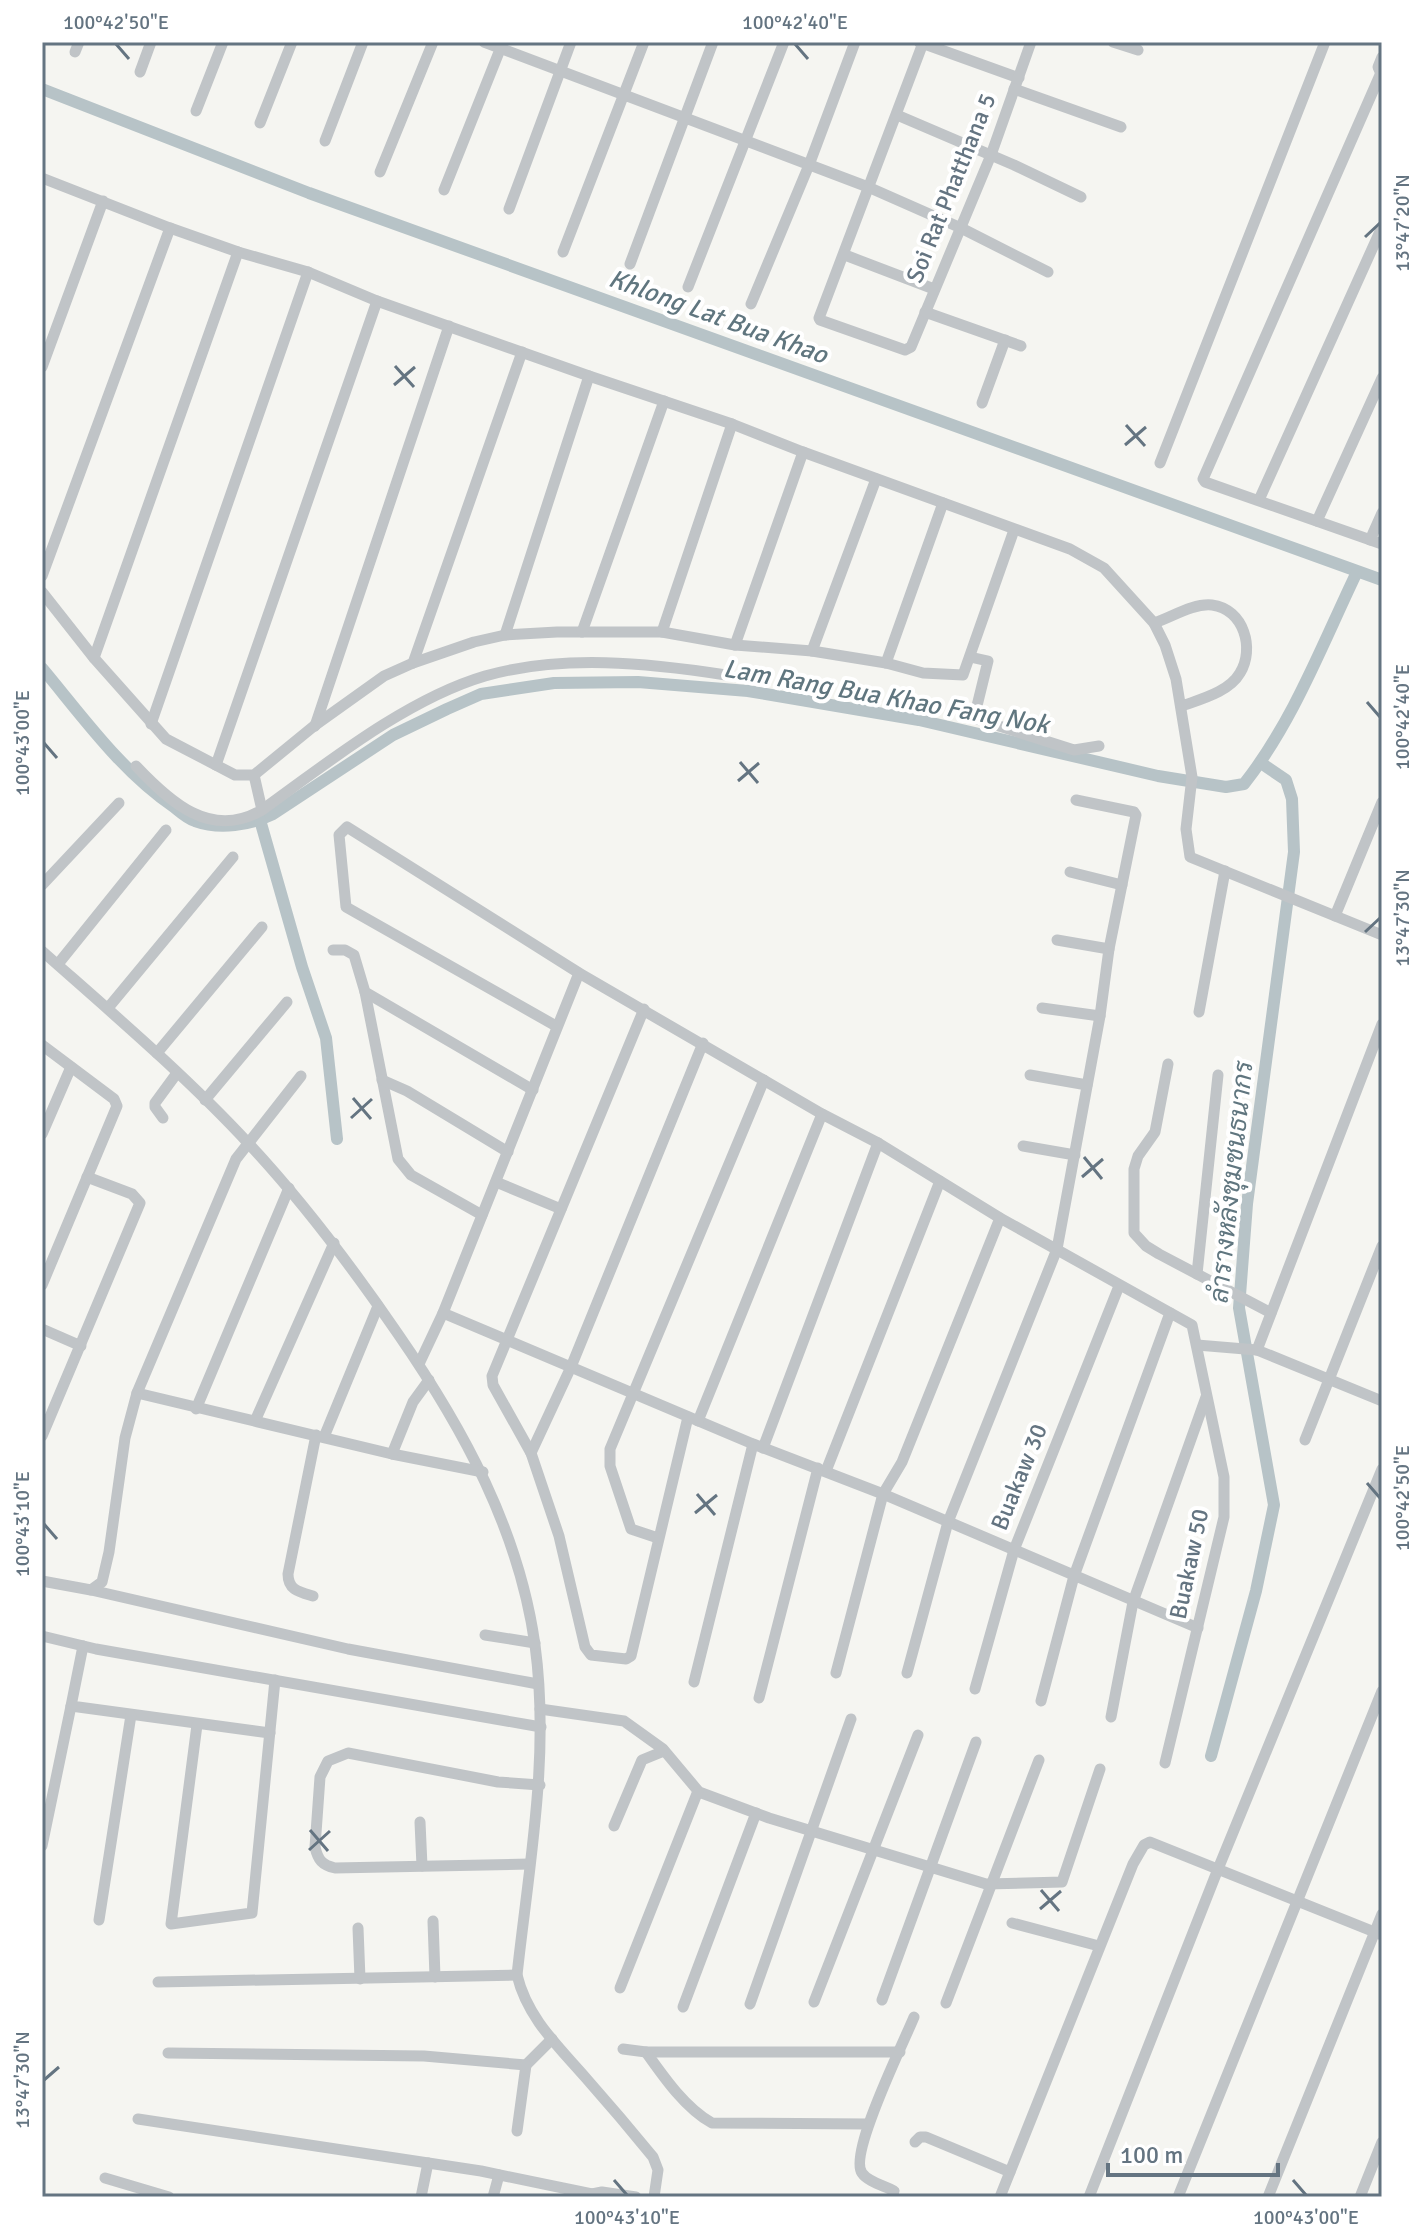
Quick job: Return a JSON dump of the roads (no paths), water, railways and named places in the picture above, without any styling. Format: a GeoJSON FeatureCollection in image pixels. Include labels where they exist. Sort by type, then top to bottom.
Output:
{"type":"FeatureCollection","features":[{"type":"Feature","properties":{"kind":"street"},"geometry":{"type":"LineString","coordinates":[[140,72],[151,42]]}},
{"type":"Feature","properties":{"kind":"street"},"geometry":{"type":"LineString","coordinates":[[196,111],[223,42]]}},
{"type":"Feature","properties":{"kind":"street"},"geometry":{"type":"LineString","coordinates":[[260,123],[292,42]]}},
{"type":"Feature","properties":{"kind":"street"},"geometry":{"type":"LineString","coordinates":[[325,141],[363,42]]}},
{"type":"Feature","properties":{"kind":"street"},"geometry":{"type":"LineString","coordinates":[[380,172],[433,42]]}},
{"type":"Feature","properties":{"kind":"street"},"geometry":{"type":"LineString","coordinates":[[484,42],[502,45],[682,119],[868,187],[961,228],[1048,272]]}},
{"type":"Feature","properties":{"kind":"street"},"geometry":{"type":"LineString","coordinates":[[509,209],[571,42]]}},
{"type":"Feature","properties":{"kind":"street"},"geometry":{"type":"LineString","coordinates":[[563,252],[644,42]]}},
{"type":"Feature","properties":{"kind":"street"},"geometry":{"type":"LineString","coordinates":[[630,264],[713,42]]}},
{"type":"Feature","properties":{"kind":"street"},"geometry":{"type":"LineString","coordinates":[[688,287],[784,42]]}},
{"type":"Feature","properties":{"kind":"street"},"geometry":{"type":"LineString","coordinates":[[751,304],[809,165],[855,42]]}},
{"type":"Feature","properties":{"kind":"street","name":"Soi Rat Phatthana 5"},"geometry":{"type":"LineString","coordinates":[[845,255],[819,320],[909,349],[991,155],[1031,42]]}},
{"type":"Feature","properties":{"kind":"street"},"geometry":{"type":"LineString","coordinates":[[1113,42],[1138,50]]}},
{"type":"Feature","properties":{"kind":"street"},"geometry":{"type":"LineString","coordinates":[[1160,463],[1330,42]]}},
{"type":"Feature","properties":{"kind":"street"},"geometry":{"type":"LineString","coordinates":[[934,289],[845,255],[921,43],[1121,127]]}},
{"type":"Feature","properties":{"kind":"street"},"geometry":{"type":"LineString","coordinates":[[444,190],[502,45]]}},
{"type":"Feature","properties":{"kind":"street"},"geometry":{"type":"LineString","coordinates":[[1382,57],[1378,67],[1381,76],[1203,479],[1382,544]]}},
{"type":"Feature","properties":{"kind":"street"},"geometry":{"type":"LineString","coordinates":[[897,115],[1081,197]]}},
{"type":"Feature","properties":{"kind":"street"},"geometry":{"type":"LineString","coordinates":[[42,178],[170,228],[308,272],[377,301],[732,424],[1070,549],[1104,568],[1154,623],[1165,645],[1182,706],[1192,782],[1186,829],[1190,857],[1382,935]]}},
{"type":"Feature","properties":{"kind":"street"},"geometry":{"type":"LineString","coordinates":[[42,367],[103,201]]}},
{"type":"Feature","properties":{"kind":"street"},"geometry":{"type":"LineString","coordinates":[[1259,500],[1382,227]]}},
{"type":"Feature","properties":{"kind":"street"},"geometry":{"type":"LineString","coordinates":[[42,576],[170,228]]}},
{"type":"Feature","properties":{"kind":"street"},"geometry":{"type":"LineString","coordinates":[[94,658],[238,252]]}},
{"type":"Feature","properties":{"kind":"street"},"geometry":{"type":"LineString","coordinates":[[151,724],[308,272]]}},
{"type":"Feature","properties":{"kind":"street"},"geometry":{"type":"LineString","coordinates":[[216,765],[377,301]]}},
{"type":"Feature","properties":{"kind":"street"},"geometry":{"type":"LineString","coordinates":[[925,312],[1021,346]]}},
{"type":"Feature","properties":{"kind":"street"},"geometry":{"type":"LineString","coordinates":[[314,726],[449,326]]}},
{"type":"Feature","properties":{"kind":"street"},"geometry":{"type":"LineString","coordinates":[[982,403],[1005,340]]}},
{"type":"Feature","properties":{"kind":"street"},"geometry":{"type":"LineString","coordinates":[[413,663],[522,352]]}},
{"type":"Feature","properties":{"kind":"street"},"geometry":{"type":"LineString","coordinates":[[505,635],[589,376]]}},
{"type":"Feature","properties":{"kind":"street"},"geometry":{"type":"LineString","coordinates":[[1317,521],[1382,378]]}},
{"type":"Feature","properties":{"kind":"street"},"geometry":{"type":"LineString","coordinates":[[582,632],[664,401]]}},
{"type":"Feature","properties":{"kind":"street"},"geometry":{"type":"LineString","coordinates":[[662,632],[732,424]]}},
{"type":"Feature","properties":{"kind":"street"},"geometry":{"type":"LineString","coordinates":[[735,645],[803,452]]}},
{"type":"Feature","properties":{"kind":"street"},"geometry":{"type":"LineString","coordinates":[[812,651],[876,479]]}},
{"type":"Feature","properties":{"kind":"street"},"geometry":{"type":"LineString","coordinates":[[886,663],[943,503]]}},
{"type":"Feature","properties":{"kind":"street"},"geometry":{"type":"LineString","coordinates":[[1370,540],[1382,513]]}},
{"type":"Feature","properties":{"kind":"street"},"geometry":{"type":"LineString","coordinates":[[42,592],[151,724],[176,746],[235,775],[254,775],[314,726],[384,676],[474,642],[505,635],[662,632],[735,645],[812,651],[886,663],[923,673],[963,675],[1014,530]]}},
{"type":"Feature","properties":{"kind":"street"},"geometry":{"type":"LineString","coordinates":[[1154,623],[1196,606],[1214,605],[1230,612],[1244,629],[1248,650],[1240,674],[1221,691],[1182,706]]}},
{"type":"Feature","properties":{"kind":"street"},"geometry":{"type":"LineString","coordinates":[[970,657],[988,661],[974,718],[1074,750],[1099,746]]}},
{"type":"Feature","properties":{"kind":"street"},"geometry":{"type":"LineString","coordinates":[[136,766],[169,799],[198,817],[222,821],[246,819],[352,745],[429,700],[482,677],[559,664],[668,666],[726,675]]}},
{"type":"Feature","properties":{"kind":"street"},"geometry":{"type":"LineString","coordinates":[[254,775],[262,810]]}},
{"type":"Feature","properties":{"kind":"street"},"geometry":{"type":"LineString","coordinates":[[907,1673],[948,1522],[1057,1249],[1136,813],[1076,800]]}},
{"type":"Feature","properties":{"kind":"street"},"geometry":{"type":"LineString","coordinates":[[1335,916],[1382,802]]}},
{"type":"Feature","properties":{"kind":"street"},"geometry":{"type":"LineString","coordinates":[[42,885],[119,803]]}},
{"type":"Feature","properties":{"kind":"street"},"geometry":{"type":"LineString","coordinates":[[556,1026],[346,907],[339,835],[347,827],[579,973],[822,1114],[878,1143],[1000,1218],[1170,1313],[1074,1576],[1041,1701]]}},
{"type":"Feature","properties":{"kind":"street"},"geometry":{"type":"LineString","coordinates":[[166,830],[48,960],[108,1008],[157,1053],[248,1142],[289,1188],[334,1243],[419,1364],[483,1472],[515,1558],[535,1643],[540,1709],[540,1785],[517,1975],[529,2009],[653,2157],[658,2170],[654,2197]]}},
{"type":"Feature","properties":{"kind":"street"},"geometry":{"type":"LineString","coordinates":[[108,1008],[233,857]]}},
{"type":"Feature","properties":{"kind":"street"},"geometry":{"type":"LineString","coordinates":[[1199,1012],[1225,871]]}},
{"type":"Feature","properties":{"kind":"street"},"geometry":{"type":"LineString","coordinates":[[1070,872],[1122,885]]}},
{"type":"Feature","properties":{"kind":"street"},"geometry":{"type":"LineString","coordinates":[[157,1053],[262,927]]}},
{"type":"Feature","properties":{"kind":"street"},"geometry":{"type":"LineString","coordinates":[[1057,940],[1109,949]]}},
{"type":"Feature","properties":{"kind":"street"},"geometry":{"type":"LineString","coordinates":[[333,950],[345,950],[354,955],[365,992],[402,1167],[482,1215]]}},
{"type":"Feature","properties":{"kind":"street"},"geometry":{"type":"LineString","coordinates":[[419,1364],[443,1313],[579,973]]}},
{"type":"Feature","properties":{"kind":"street"},"geometry":{"type":"LineString","coordinates":[[365,992],[533,1090]]}},
{"type":"Feature","properties":{"kind":"street"},"geometry":{"type":"LineString","coordinates":[[205,1100],[287,1002]]}},
{"type":"Feature","properties":{"kind":"street"},"geometry":{"type":"LineString","coordinates":[[1042,1008],[1100,1016]]}},
{"type":"Feature","properties":{"kind":"street"},"geometry":{"type":"LineString","coordinates":[[644,1009],[492,1381],[531,1453],[559,1536],[585,1647],[591,1655],[626,1659],[631,1656],[658,1538],[693,1419],[822,1114]]}},
{"type":"Feature","properties":{"kind":"street"},"geometry":{"type":"LineString","coordinates":[[1251,1350],[1271,1313],[1382,1024]]}},
{"type":"Feature","properties":{"kind":"street"},"geometry":{"type":"LineString","coordinates":[[531,1453],[571,1367],[703,1043]]}},
{"type":"Feature","properties":{"kind":"street"},"geometry":{"type":"LineString","coordinates":[[42,1045],[114,1099],[117,1106],[42,1285]]}},
{"type":"Feature","properties":{"kind":"street"},"geometry":{"type":"LineString","coordinates":[[1168,1064],[1155,1132],[1138,1156],[1134,1169],[1134,1233],[1146,1246],[1271,1313]]}},
{"type":"Feature","properties":{"kind":"street"},"geometry":{"type":"LineString","coordinates":[[42,1134],[71,1067]]}},
{"type":"Feature","properties":{"kind":"street"},"geometry":{"type":"LineString","coordinates":[[163,1118],[155,1103],[177,1073]]}},
{"type":"Feature","properties":{"kind":"street"},"geometry":{"type":"LineString","coordinates":[[1030,1075],[1087,1085]]}},
{"type":"Feature","properties":{"kind":"street"},"geometry":{"type":"LineString","coordinates":[[1197,1274],[1218,1075]]}},
{"type":"Feature","properties":{"kind":"street"},"geometry":{"type":"LineString","coordinates":[[91,1590],[106,1576],[125,1438],[137,1393],[230,1172],[248,1142],[301,1076]]}},
{"type":"Feature","properties":{"kind":"street"},"geometry":{"type":"LineString","coordinates":[[382,1080],[407,1091],[508,1152]]}},
{"type":"Feature","properties":{"kind":"street"},"geometry":{"type":"LineString","coordinates":[[658,1538],[631,1529],[608,1458],[610,1449],[764,1080]]}},
{"type":"Feature","properties":{"kind":"street"},"geometry":{"type":"LineString","coordinates":[[694,1682],[758,1446],[878,1143]]}},
{"type":"Feature","properties":{"kind":"street"},"geometry":{"type":"LineString","coordinates":[[1023,1146],[1075,1155]]}},
{"type":"Feature","properties":{"kind":"street"},"geometry":{"type":"LineString","coordinates":[[42,1436],[140,1203],[132,1194],[87,1177]]}},
{"type":"Feature","properties":{"kind":"street"},"geometry":{"type":"LineString","coordinates":[[759,1698],[822,1470],[940,1181]]}},
{"type":"Feature","properties":{"kind":"street"},"geometry":{"type":"LineString","coordinates":[[496,1182],[561,1209]]}},
{"type":"Feature","properties":{"kind":"street"},"geometry":{"type":"LineString","coordinates":[[196,1409],[289,1188]]}},
{"type":"Feature","properties":{"kind":"street"},"geometry":{"type":"LineString","coordinates":[[836,1673],[883,1494],[902,1462],[1000,1218]]}},
{"type":"Feature","properties":{"kind":"street"},"geometry":{"type":"LineString","coordinates":[[255,1421],[334,1243]]}},
{"type":"Feature","properties":{"kind":"street"},"geometry":{"type":"LineString","coordinates":[[1305,1440],[1382,1246]]}},
{"type":"Feature","properties":{"kind":"street","name":"Buakaw 30"},"geometry":{"type":"LineString","coordinates":[[975,1689],[1014,1550],[1119,1286]]}},
{"type":"Feature","properties":{"kind":"street"},"geometry":{"type":"LineString","coordinates":[[313,1596],[292,1588],[288,1574],[320,1436],[378,1306]]}},
{"type":"Feature","properties":{"kind":"street"},"geometry":{"type":"LineString","coordinates":[[443,1313],[1198,1628]]}},
{"type":"Feature","properties":{"kind":"street","name":"Buakaw 50"},"geometry":{"type":"LineString","coordinates":[[1165,1763],[1224,1517],[1224,1477],[1192,1325],[1170,1313]]}},
{"type":"Feature","properties":{"kind":"street"},"geometry":{"type":"LineString","coordinates":[[42,1329],[81,1346]]}},
{"type":"Feature","properties":{"kind":"street"},"geometry":{"type":"LineString","coordinates":[[1197,1345],[1251,1350],[1382,1401]]}},
{"type":"Feature","properties":{"kind":"street"},"geometry":{"type":"LineString","coordinates":[[392,1454],[413,1402],[429,1380]]}},
{"type":"Feature","properties":{"kind":"street"},"geometry":{"type":"LineString","coordinates":[[137,1393],[392,1454],[483,1472]]}},
{"type":"Feature","properties":{"kind":"street"},"geometry":{"type":"LineString","coordinates":[[1111,1717],[1133,1602],[1207,1394]]}},
{"type":"Feature","properties":{"kind":"street"},"geometry":{"type":"LineString","coordinates":[[1089,2197],[1218,1869],[1382,1469]]}},
{"type":"Feature","properties":{"kind":"street"},"geometry":{"type":"LineString","coordinates":[[42,1581],[348,1649],[538,1684]]}},
{"type":"Feature","properties":{"kind":"street"},"geometry":{"type":"LineString","coordinates":[[485,1635],[535,1643]]}},
{"type":"Feature","properties":{"kind":"street"},"geometry":{"type":"LineString","coordinates":[[42,1636],[83,1646],[541,1727]]}},
{"type":"Feature","properties":{"kind":"street"},"geometry":{"type":"LineString","coordinates":[[42,1846],[83,1646]]}},
{"type":"Feature","properties":{"kind":"street"},"geometry":{"type":"LineString","coordinates":[[197,1725],[171,1924],[252,1913],[275,1680]]}},
{"type":"Feature","properties":{"kind":"street"},"geometry":{"type":"LineString","coordinates":[[1178,2197],[1382,1691]]}},
{"type":"Feature","properties":{"kind":"street"},"geometry":{"type":"LineString","coordinates":[[71,1706],[270,1733]]}},
{"type":"Feature","properties":{"kind":"street"},"geometry":{"type":"LineString","coordinates":[[540,1709],[624,1721],[664,1751],[698,1791],[811,1832],[992,1884],[1062,1882],[1100,1769]]}},
{"type":"Feature","properties":{"kind":"street"},"geometry":{"type":"LineString","coordinates":[[99,1920],[131,1715]]}},
{"type":"Feature","properties":{"kind":"street"},"geometry":{"type":"LineString","coordinates":[[750,2004],[851,1719]]}},
{"type":"Feature","properties":{"kind":"street"},"geometry":{"type":"LineString","coordinates":[[814,2002],[918,1735]]}},
{"type":"Feature","properties":{"kind":"street"},"geometry":{"type":"LineString","coordinates":[[882,2000],[976,1742]]}},
{"type":"Feature","properties":{"kind":"street"},"geometry":{"type":"LineString","coordinates":[[614,1826],[642,1760],[664,1751]]}},
{"type":"Feature","properties":{"kind":"street"},"geometry":{"type":"LineString","coordinates":[[529,1864],[335,1868],[320,1862],[315,1847],[320,1777],[328,1761],[348,1753],[498,1782],[540,1785]]}},
{"type":"Feature","properties":{"kind":"street"},"geometry":{"type":"LineString","coordinates":[[946,2003],[1039,1760]]}},
{"type":"Feature","properties":{"kind":"street"},"geometry":{"type":"LineString","coordinates":[[620,1988],[698,1791]]}},
{"type":"Feature","properties":{"kind":"street"},"geometry":{"type":"LineString","coordinates":[[683,2007],[756,1813]]}},
{"type":"Feature","properties":{"kind":"street"},"geometry":{"type":"LineString","coordinates":[[420,1822],[422,1866]]}},
{"type":"Feature","properties":{"kind":"street"},"geometry":{"type":"LineString","coordinates":[[1000,2197],[1099,1946],[1144,1845],[1150,1842],[1378,1934]]}},
{"type":"Feature","properties":{"kind":"street"},"geometry":{"type":"LineString","coordinates":[[1268,2197],[1378,1934],[1382,1914]]}},
{"type":"Feature","properties":{"kind":"street"},"geometry":{"type":"LineString","coordinates":[[433,1921],[435,1977]]}},
{"type":"Feature","properties":{"kind":"street"},"geometry":{"type":"LineString","coordinates":[[1012,1923],[1099,1946]]}},
{"type":"Feature","properties":{"kind":"street"},"geometry":{"type":"LineString","coordinates":[[358,1928],[360,1979]]}},
{"type":"Feature","properties":{"kind":"street"},"geometry":{"type":"LineString","coordinates":[[158,1982],[517,1975]]}},
{"type":"Feature","properties":{"kind":"street"},"geometry":{"type":"LineString","coordinates":[[892,2197],[894,2191],[861,2172],[858,2163],[868,2124],[914,2017]]}},
{"type":"Feature","properties":{"kind":"street"},"geometry":{"type":"LineString","coordinates":[[517,2131],[526,2065],[552,2039]]}},
{"type":"Feature","properties":{"kind":"street"},"geometry":{"type":"LineString","coordinates":[[623,2049],[646,2052],[900,2052]]}},
{"type":"Feature","properties":{"kind":"street"},"geometry":{"type":"LineString","coordinates":[[646,2052],[671,2085],[712,2123],[868,2124]]}},
{"type":"Feature","properties":{"kind":"street"},"geometry":{"type":"LineString","coordinates":[[168,2053],[424,2056],[526,2065]]}},
{"type":"Feature","properties":{"kind":"street"},"geometry":{"type":"LineString","coordinates":[[138,2119],[499,2175],[565,2193],[594,2196],[602,2192],[636,2197]]}},
{"type":"Feature","properties":{"kind":"street"},"geometry":{"type":"LineString","coordinates":[[915,2142],[920,2137],[926,2137],[1010,2172]]}},
{"type":"Feature","properties":{"kind":"street"},"geometry":{"type":"LineString","coordinates":[[1360,2197],[1382,2142]]}},
{"type":"Feature","properties":{"kind":"street"},"geometry":{"type":"LineString","coordinates":[[421,2197],[428,2163]]}},
{"type":"Feature","properties":{"kind":"street"},"geometry":{"type":"LineString","coordinates":[[493,2197],[499,2175]]}},
{"type":"Feature","properties":{"kind":"street"},"geometry":{"type":"LineString","coordinates":[[105,2178],[169,2197]]}},
{"type":"Feature","properties":{"kind":"waterway","name":"Khlong Lat Bua Khao"},"geometry":{"type":"LineString","coordinates":[[42,89],[309,193],[1382,580]]}},
{"type":"Feature","properties":{"kind":"waterway","name":"Lam Rang Bua Khao Fang Nok"},"geometry":{"type":"LineString","coordinates":[[42,668],[137,777],[187,817],[214,825],[245,823],[273,814],[393,735],[481,694],[554,683],[638,682],[748,691],[919,720],[1158,776],[1226,787],[1244,784],[1277,735],[1306,682],[1356,574]]}},
{"type":"Feature","properties":{"kind":"waterway","name":"ลำรางหลังชุมชนธนากร"},"geometry":{"type":"LineString","coordinates":[[1211,1756],[1256,1591],[1274,1505],[1239,1308],[1247,1204],[1294,852],[1292,799],[1286,780],[1261,763]]}},
{"type":"Feature","properties":{"kind":"waterway"},"geometry":{"type":"LineString","coordinates":[[260,820],[326,1038],[337,1139]]}}]}
